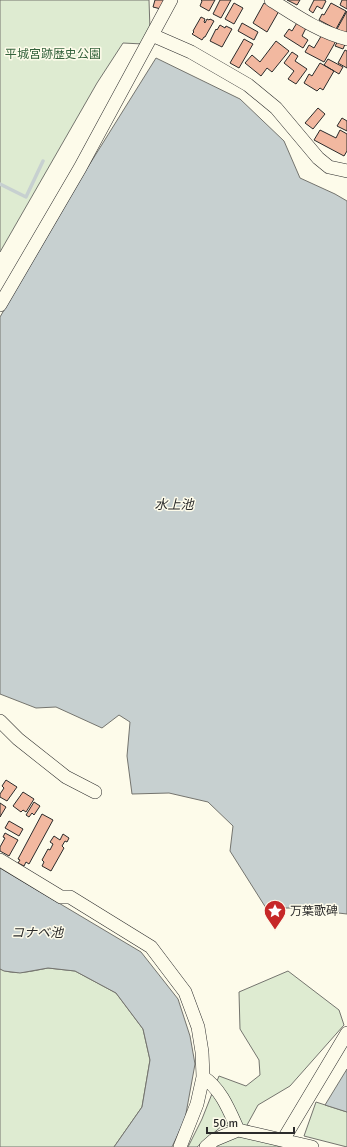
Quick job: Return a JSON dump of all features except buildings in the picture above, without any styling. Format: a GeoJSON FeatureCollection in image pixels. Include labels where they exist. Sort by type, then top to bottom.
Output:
{"type":"FeatureCollection","features":[{"type":"Feature","properties":{"kind":"street"},"geometry":{"type":"LineString","coordinates":[[0,305],[80,168],[171,0]]}},
{"type":"Feature","properties":{"kind":"street"},"geometry":{"type":"LineString","coordinates":[[271,0],[324,31],[347,39]]}},
{"type":"Feature","properties":{"kind":"street"},"geometry":{"type":"LineString","coordinates":[[152,35],[191,52],[248,84],[276,108],[318,158],[329,167],[347,171]]}},
{"type":"Feature","properties":{"kind":"street"},"geometry":{"type":"LineString","coordinates":[[0,721],[18,739],[66,777],[95,792]]}},
{"type":"Feature","properties":{"kind":"street"},"geometry":{"type":"LineString","coordinates":[[0,860],[61,897],[70,897],[151,946],[185,992],[198,1027],[202,1052],[203,1077],[197,1104],[180,1147]]}},
{"type":"Feature","properties":{"kind":"street"},"geometry":{"type":"LineString","coordinates":[[283,1140],[347,1033]]}},
{"type":"Feature","properties":{"kind":"street"},"geometry":{"type":"LineString","coordinates":[[203,1077],[217,1089],[238,1130]]}},
{"type":"Feature","properties":{"kind":"street"},"geometry":{"type":"LineString","coordinates":[[206,1147],[214,1140],[238,1130],[312,1147]]}},
{"type":"Feature","properties":{"kind":"green space","name":"平城宮跡歴史公園"},"geometry":{"type":"Polygon","coordinates":[[[0,0],[149,0],[150,30],[143,44],[123,43],[97,83],[0,252],[0,0]]]}},
{"type":"Feature","properties":{"kind":"green space"},"geometry":{"type":"Polygon","coordinates":[[[48,968],[75,971],[116,993],[143,1029],[150,1060],[142,1107],[114,1147],[0,1147],[0,969],[18,973],[48,968]]]}},
{"type":"Feature","properties":{"kind":"green space"},"geometry":{"type":"Polygon","coordinates":[[[288,971],[339,1010],[344,1025],[290,1086],[258,1105],[247,1125],[256,1129],[223,1125],[197,1147],[188,1147],[202,1119],[219,1076],[246,1086],[260,1075],[259,1060],[240,1029],[239,992],[288,971]]]}},
{"type":"Feature","properties":{"kind":"green space"},"geometry":{"type":"Polygon","coordinates":[[[316,1102],[347,1112],[347,1147],[304,1136],[316,1102]]]}},
{"type":"Feature","properties":{"kind":"green space"},"geometry":{"type":"Polygon","coordinates":[[[237,1136],[290,1147],[213,1147],[237,1136]]]}},
{"type":"Feature","properties":{"kind":"water","name":"水上池"},"geometry":{"type":"Polygon","coordinates":[[[156,58],[240,99],[284,141],[300,178],[347,201],[347,914],[295,908],[266,908],[230,851],[233,826],[208,802],[169,793],[132,794],[127,756],[130,722],[119,715],[102,728],[56,707],[36,708],[0,694],[0,317],[86,170],[156,58]]]}},
{"type":"Feature","properties":{"kind":"water","name":"コナベ池"},"geometry":{"type":"Polygon","coordinates":[[[0,868],[141,952],[178,999],[190,1036],[195,1064],[185,1119],[172,1147],[114,1147],[142,1107],[150,1060],[143,1029],[116,993],[75,971],[48,968],[20,973],[0,969],[0,868]]]}},
{"type":"Feature","properties":{"kind":"water"},"geometry":{"type":"Polygon","coordinates":[[[347,1069],[347,1112],[325,1105],[347,1069]]]}},
{"type":"Feature","properties":{"kind":"waterway"},"geometry":{"type":"LineString","coordinates":[[0,184],[26,197],[43,161]]}},
{"type":"Feature","properties":{"kind":"place","name":"万葉歌碑"},"geometry":{"type":"Point","coordinates":[275,930]}}]}
